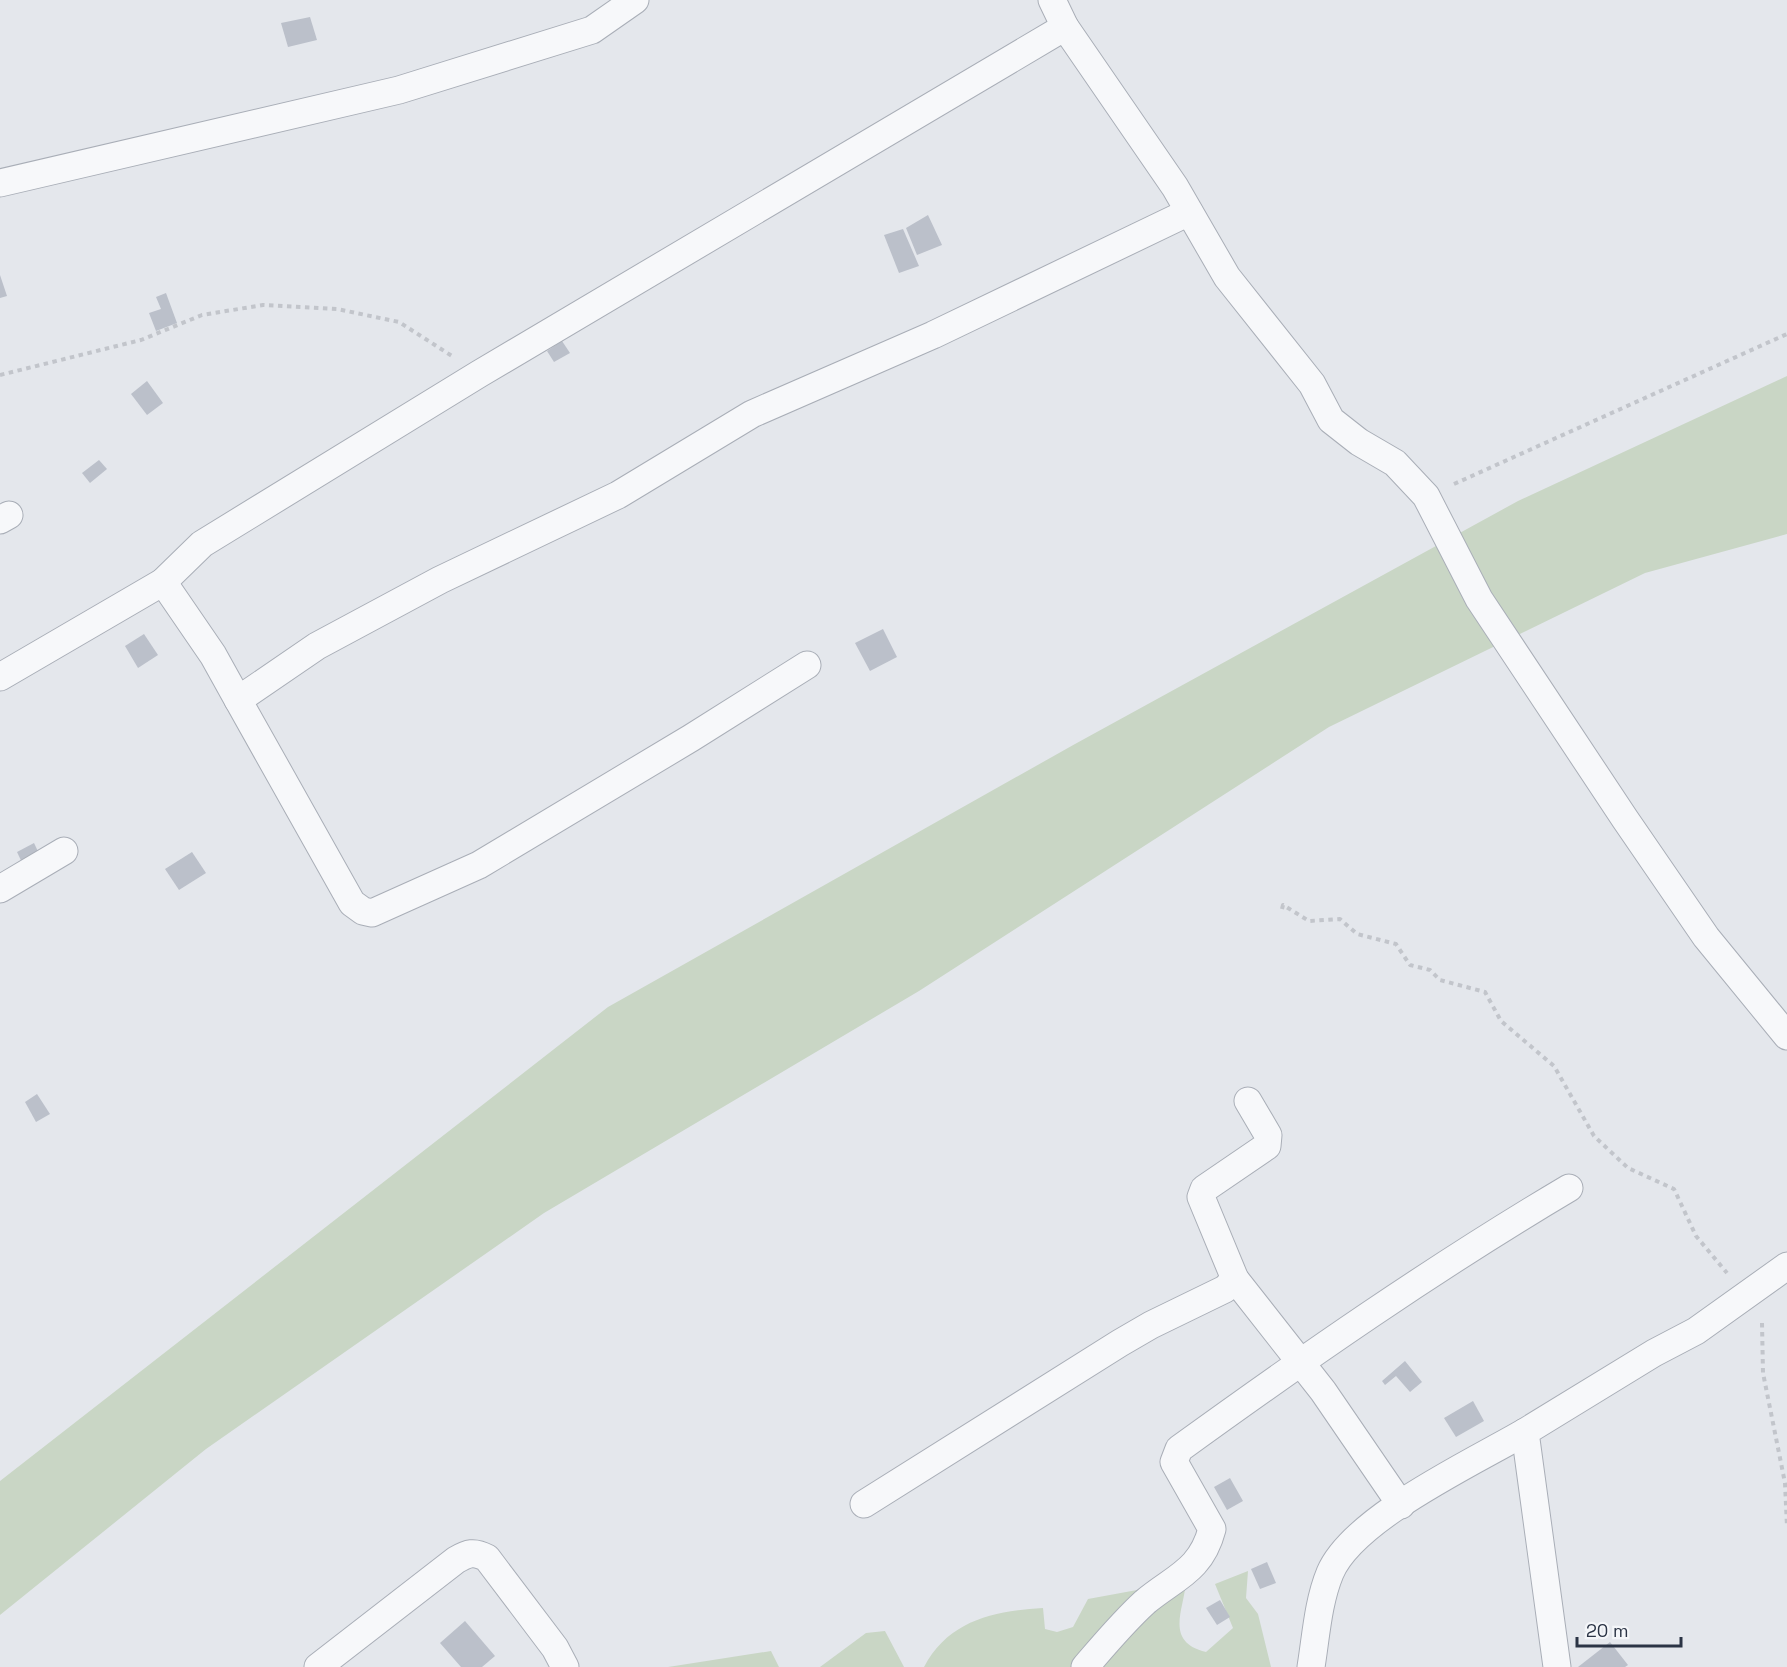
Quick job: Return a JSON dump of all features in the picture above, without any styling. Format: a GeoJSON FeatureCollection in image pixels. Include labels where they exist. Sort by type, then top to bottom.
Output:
{"type":"FeatureCollection","features":[{"type":"Feature","properties":{"kind":"street"},"geometry":{"type":"LineString","coordinates":[[0,183],[399,90],[592,30],[635,0]]}},
{"type":"Feature","properties":{"kind":"street"},"geometry":{"type":"LineString","coordinates":[[1052,0],[1065,27],[1189,212],[1227,277],[1312,384],[1332,420],[1359,442],[1395,463],[1426,496],[1479,599],[1625,819],[1706,937],[1787,1036]]}},
{"type":"Feature","properties":{"kind":"street"},"geometry":{"type":"LineString","coordinates":[[0,676],[163,582],[202,544],[479,374],[1065,27]]}},
{"type":"Feature","properties":{"kind":"street"},"geometry":{"type":"LineString","coordinates":[[238,700],[317,646],[441,580],[618,495],[752,414],[933,335],[1189,212]]}},
{"type":"Feature","properties":{"kind":"street"},"geometry":{"type":"LineString","coordinates":[[163,582],[213,656],[352,903],[363,911],[372,913],[479,865],[691,738],[807,665]]}},
{"type":"Feature","properties":{"kind":"street"},"geometry":{"type":"LineString","coordinates":[[0,889],[64,851]]}},
{"type":"Feature","properties":{"kind":"street"},"geometry":{"type":"LineString","coordinates":[[1248,1101],[1268,1135],[1268,1146],[1204,1189],[1201,1197],[1235,1280],[1323,1391],[1401,1505]]}},
{"type":"Feature","properties":{"kind":"street"},"geometry":{"type":"LineString","coordinates":[[1085,1667],[1133,1613],[1198,1562],[1208,1544],[1212,1529],[1174,1462],[1179,1449],[1298,1362],[1490,1235],[1569,1188]]}},
{"type":"Feature","properties":{"kind":"street"},"geometry":{"type":"LineString","coordinates":[[1311,1667],[1319,1613],[1329,1574],[1339,1556],[1353,1540],[1449,1472],[1525,1432],[1654,1353],[1696,1331],[1747,1297],[1787,1266]]}},
{"type":"Feature","properties":{"kind":"street"},"geometry":{"type":"LineString","coordinates":[[864,1504],[1120,1343],[1151,1325],[1225,1289],[1235,1280]]}},
{"type":"Feature","properties":{"kind":"street"},"geometry":{"type":"LineString","coordinates":[[1525,1432],[1557,1667]]}},
{"type":"Feature","properties":{"kind":"street"},"geometry":{"type":"LineString","coordinates":[[318,1667],[456,1560],[469,1552],[477,1552],[487,1558],[555,1648],[565,1667]]}},
{"type":"Feature","properties":{"kind":"path"},"geometry":{"type":"LineString","coordinates":[[0,375],[141,340],[202,315],[263,304],[337,309],[399,322],[479,374]]}},
{"type":"Feature","properties":{"kind":"path"},"geometry":{"type":"LineString","coordinates":[[1426,496],[1787,334]]}},
{"type":"Feature","properties":{"kind":"path"},"geometry":{"type":"LineString","coordinates":[[1282,909],[1283,905],[1309,921],[1340,919],[1357,934],[1396,944],[1410,965],[1430,970],[1440,980],[1485,992],[1501,1021],[1554,1066],[1594,1136],[1628,1168],[1674,1189],[1696,1236],[1747,1297],[1761,1321],[1763,1372],[1785,1483],[1787,1527]]}},
{"type":"Feature","properties":{"kind":"green space"},"geometry":{"type":"Polygon","coordinates":[[[1787,376],[1787,534],[1645,573],[1329,727],[919,991],[544,1213],[206,1449],[0,1615],[0,1481],[608,1007],[1075,744],[1518,501],[1787,376]]]}},
{"type":"Feature","properties":{"kind":"green space"},"geometry":{"type":"Polygon","coordinates":[[[1248,1571],[1246,1598],[1258,1614],[1271,1667],[924,1667],[946,1638],[974,1621],[1007,1612],[1043,1608],[1045,1629],[1057,1632],[1073,1627],[1088,1599],[1186,1581],[1180,1614],[1181,1633],[1193,1647],[1206,1652],[1233,1628],[1215,1584],[1248,1571]]]}},
{"type":"Feature","properties":{"kind":"green space"},"geometry":{"type":"Polygon","coordinates":[[[885,1631],[904,1667],[820,1667],[866,1633],[885,1631]]]}},
{"type":"Feature","properties":{"kind":"green space"},"geometry":{"type":"Polygon","coordinates":[[[771,1651],[779,1667],[668,1667],[771,1651]]]}},
{"type":"Feature","properties":{"kind":"building"},"geometry":{"type":"Polygon","coordinates":[[[310,17],[317,40],[288,47],[281,23],[310,17]]]}},
{"type":"Feature","properties":{"kind":"building"},"geometry":{"type":"Polygon","coordinates":[[[928,215],[942,245],[917,255],[906,228],[928,215]]]}},
{"type":"Feature","properties":{"kind":"building"},"geometry":{"type":"Polygon","coordinates":[[[903,229],[919,266],[899,273],[884,235],[903,229]]]}},
{"type":"Feature","properties":{"kind":"building"},"geometry":{"type":"Polygon","coordinates":[[[0,275],[7,296],[0,298],[0,275]]]}},
{"type":"Feature","properties":{"kind":"building"},"geometry":{"type":"Polygon","coordinates":[[[166,293],[177,323],[156,331],[149,313],[161,309],[156,297],[166,293]]]}},
{"type":"Feature","properties":{"kind":"building"},"geometry":{"type":"Polygon","coordinates":[[[562,341],[570,353],[554,362],[547,351],[562,341]]]}},
{"type":"Feature","properties":{"kind":"building"},"geometry":{"type":"Polygon","coordinates":[[[147,381],[163,403],[147,415],[131,394],[147,381]]]}},
{"type":"Feature","properties":{"kind":"building"},"geometry":{"type":"Polygon","coordinates":[[[99,460],[107,469],[90,483],[82,473],[99,460]]]}},
{"type":"Feature","properties":{"kind":"building"},"geometry":{"type":"Polygon","coordinates":[[[883,629],[897,657],[870,671],[855,643],[883,629]]]}},
{"type":"Feature","properties":{"kind":"building"},"geometry":{"type":"Polygon","coordinates":[[[144,634],[158,655],[138,668],[125,646],[144,634]]]}},
{"type":"Feature","properties":{"kind":"building"},"geometry":{"type":"Polygon","coordinates":[[[34,843],[42,860],[25,869],[17,852],[34,843]]]}},
{"type":"Feature","properties":{"kind":"building"},"geometry":{"type":"Polygon","coordinates":[[[192,852],[206,873],[179,890],[165,869],[192,852]]]}},
{"type":"Feature","properties":{"kind":"building"},"geometry":{"type":"Polygon","coordinates":[[[37,1094],[50,1114],[36,1122],[25,1102],[37,1094]]]}},
{"type":"Feature","properties":{"kind":"building"},"geometry":{"type":"Polygon","coordinates":[[[1405,1361],[1422,1382],[1410,1392],[1396,1376],[1385,1385],[1382,1381],[1405,1361]]]}},
{"type":"Feature","properties":{"kind":"building"},"geometry":{"type":"Polygon","coordinates":[[[1473,1401],[1484,1421],[1456,1437],[1444,1418],[1473,1401]]]}},
{"type":"Feature","properties":{"kind":"building"},"geometry":{"type":"Polygon","coordinates":[[[1230,1478],[1243,1501],[1227,1510],[1214,1487],[1230,1478]]]}},
{"type":"Feature","properties":{"kind":"building"},"geometry":{"type":"Polygon","coordinates":[[[1267,1562],[1276,1583],[1260,1589],[1251,1569],[1267,1562]]]}},
{"type":"Feature","properties":{"kind":"building"},"geometry":{"type":"Polygon","coordinates":[[[1220,1600],[1230,1617],[1217,1625],[1206,1608],[1220,1600]]]}},
{"type":"Feature","properties":{"kind":"building"},"geometry":{"type":"Polygon","coordinates":[[[465,1621],[495,1656],[482,1667],[461,1667],[440,1643],[465,1621]]]}},
{"type":"Feature","properties":{"kind":"building"},"geometry":{"type":"Polygon","coordinates":[[[1610,1642],[1628,1665],[1625,1667],[1578,1667],[1610,1642]]]}}]}
